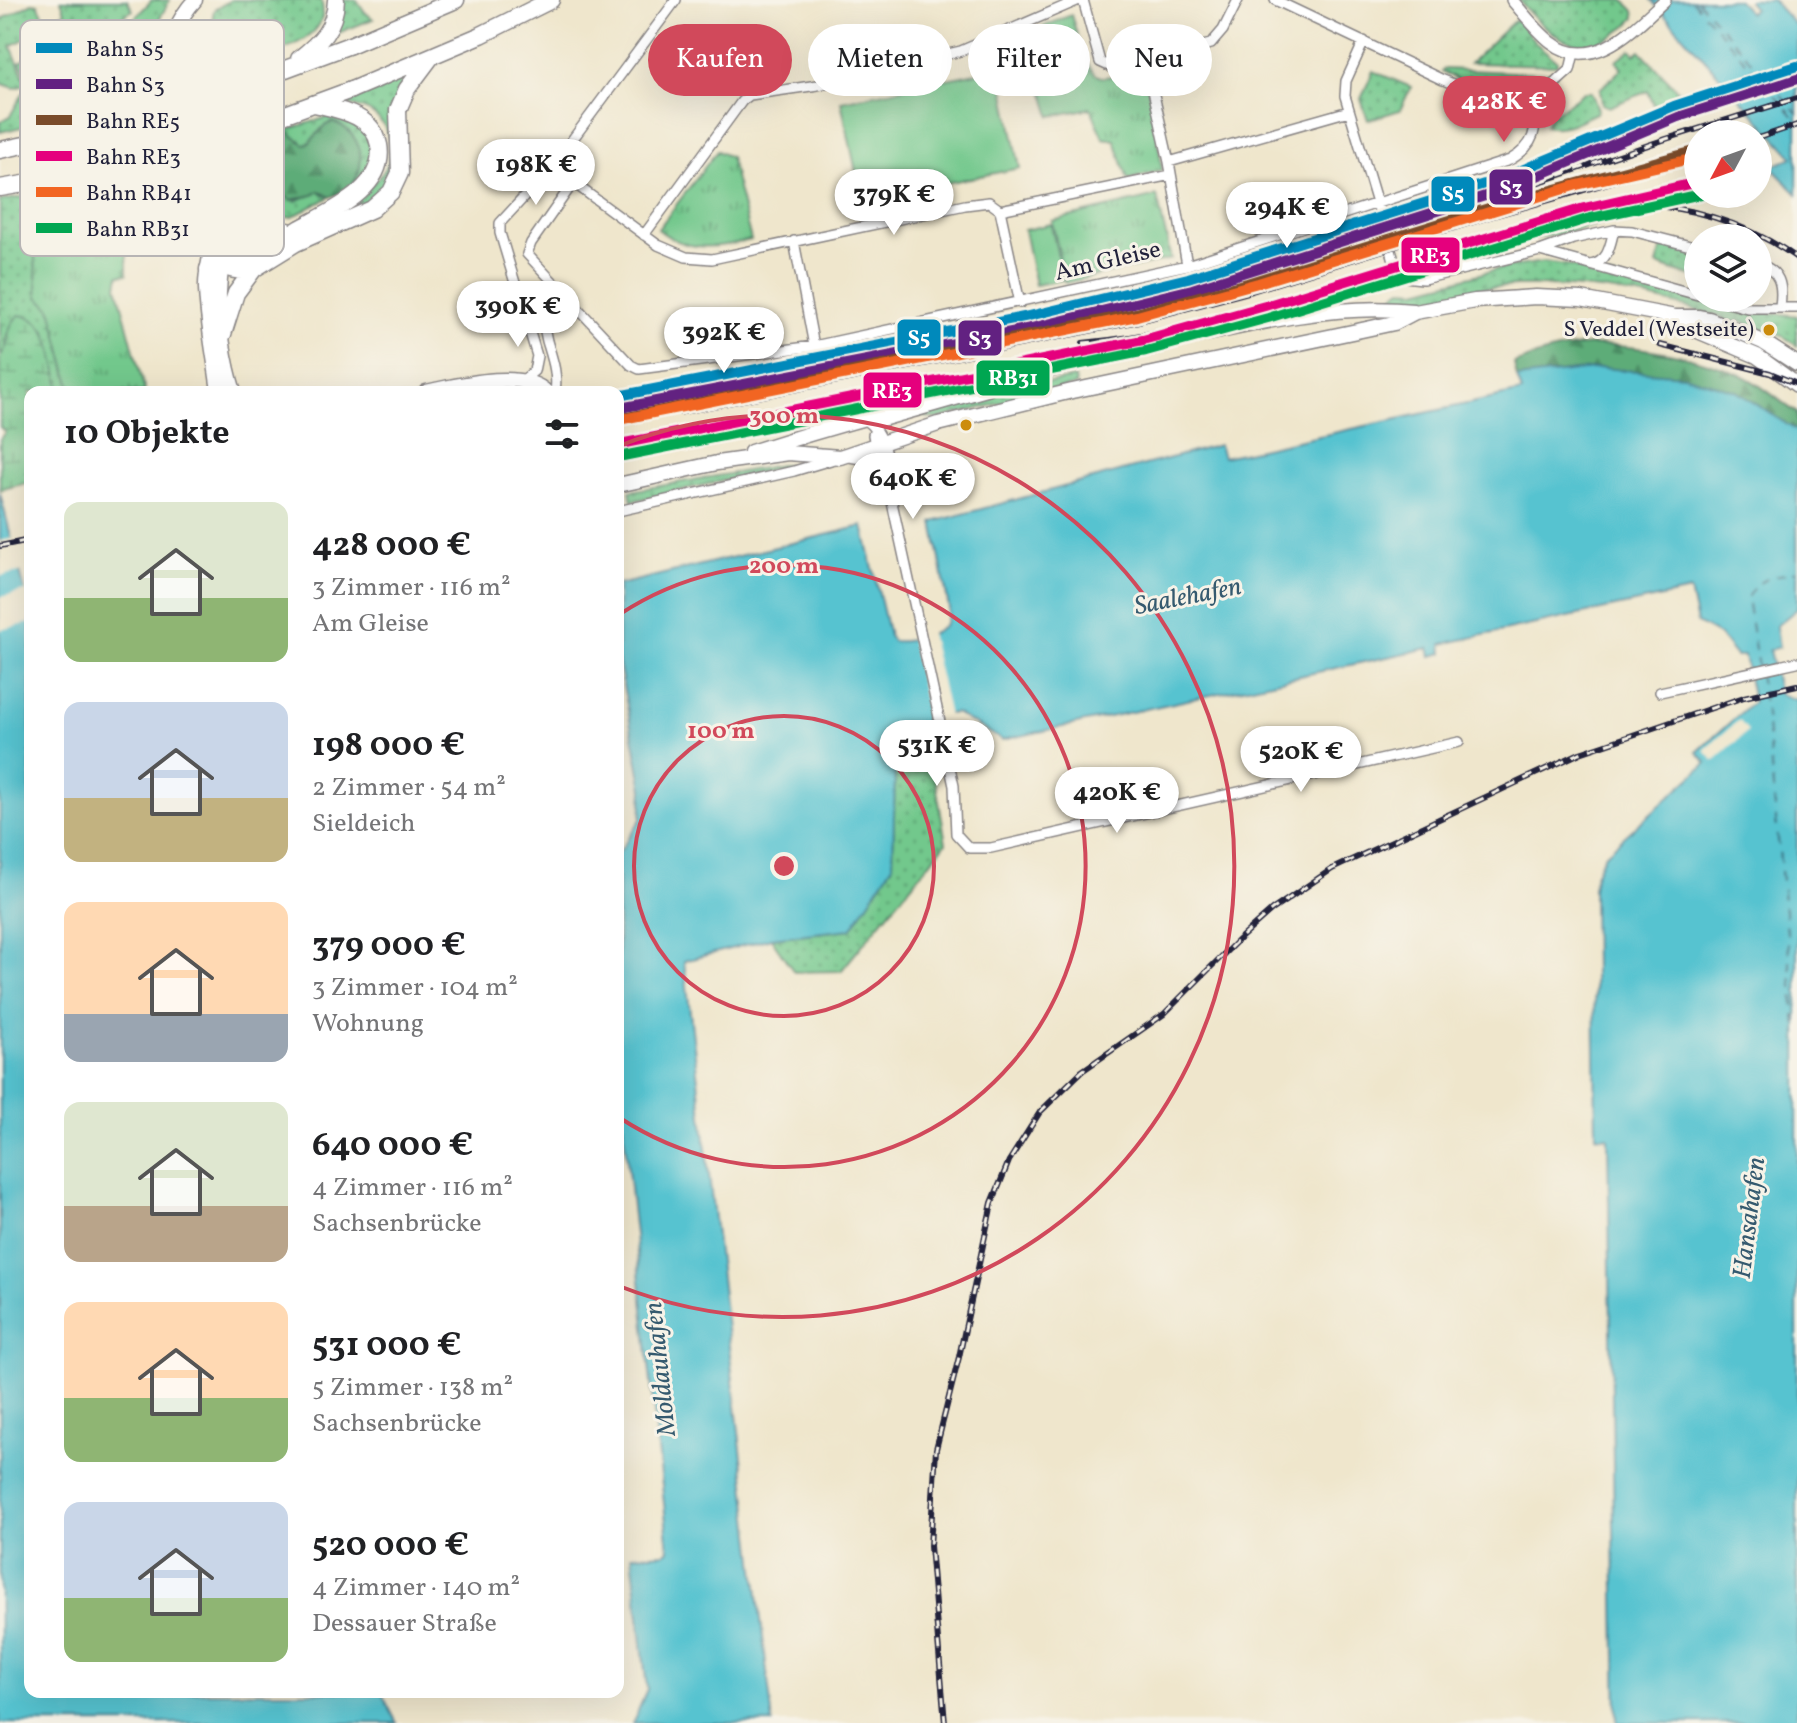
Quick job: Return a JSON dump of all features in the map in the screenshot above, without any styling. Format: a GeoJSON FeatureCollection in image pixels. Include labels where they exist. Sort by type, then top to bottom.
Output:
{"type":"FeatureCollection","features":[{"type":"Feature","properties":{"kind":"highway"},"geometry":{"type":"LineString","coordinates":[[284,70],[456,0]]}},
{"type":"Feature","properties":{"kind":"highway"},"geometry":{"type":"LineString","coordinates":[[284,115],[431,57],[551,0]]}},
{"type":"Feature","properties":{"kind":"highway"},"geometry":{"type":"LineString","coordinates":[[289,68],[327,34],[334,20],[335,1]]}},
{"type":"Feature","properties":{"kind":"highway"},"geometry":{"type":"LineString","coordinates":[[284,250],[372,209],[391,192],[400,173],[398,110],[407,89],[431,57]]}},
{"type":"Feature","properties":{"kind":"highway"},"geometry":{"type":"LineString","coordinates":[[284,238],[358,192],[374,176],[380,161],[377,138],[363,121],[343,111],[315,104]]}},
{"type":"Feature","properties":{"kind":"highway"},"geometry":{"type":"LineString","coordinates":[[0,150],[20,146]]}},
{"type":"Feature","properties":{"kind":"highway"},"geometry":{"type":"LineString","coordinates":[[0,188],[20,185]]}},
{"type":"Feature","properties":{"kind":"highway"},"geometry":{"type":"LineString","coordinates":[[284,231],[298,230]]}},
{"type":"Feature","properties":{"kind":"highway"},"geometry":{"type":"LineString","coordinates":[[214,264],[251,256]]}},
{"type":"Feature","properties":{"kind":"highway"},"geometry":{"type":"LineString","coordinates":[[223,334],[236,293],[254,269],[275,256]]}},
{"type":"Feature","properties":{"kind":"highway"},"geometry":{"type":"LineString","coordinates":[[214,264],[243,271],[254,269]]}},
{"type":"Feature","properties":{"kind":"main road"},"geometry":{"type":"LineString","coordinates":[[180,20],[195,0]]}},
{"type":"Feature","properties":{"kind":"main road"},"geometry":{"type":"LineString","coordinates":[[214,256],[226,362],[232,386]]}},
{"type":"Feature","properties":{"kind":"main road"},"geometry":{"type":"LineString","coordinates":[[218,256],[206,288],[218,386]]}},
{"type":"Feature","properties":{"kind":"main road"},"geometry":{"type":"LineString","coordinates":[[717,463],[859,417],[1033,373],[1273,320],[1373,310],[1415,312],[1475,301],[1536,297],[1595,301],[1675,317],[1699,317],[1735,328],[1797,364]]}},
{"type":"Feature","properties":{"kind":"main road"},"geometry":{"type":"LineString","coordinates":[[624,484],[717,463],[788,453],[840,457],[938,424],[1072,391],[1394,323],[1415,312]]}},
{"type":"Feature","properties":{"kind":"main road"},"geometry":{"type":"LineString","coordinates":[[1675,317],[1693,329],[1757,356],[1795,381]]}},
{"type":"Feature","properties":{"kind":"main road"},"geometry":{"type":"LineString","coordinates":[[507,386],[518,381]]}},
{"type":"Feature","properties":{"kind":"main road"},"geometry":{"type":"LineString","coordinates":[[458,386],[518,381],[538,386]]}},
{"type":"Feature","properties":{"kind":"street"},"geometry":{"type":"LineString","coordinates":[[518,381],[534,371],[537,356],[499,226],[552,167],[676,0]]}},
{"type":"Feature","properties":{"kind":"street"},"geometry":{"type":"LineString","coordinates":[[644,235],[742,101],[750,95],[818,85],[961,51],[1081,0],[1100,62],[1106,65]]}},
{"type":"Feature","properties":{"kind":"street"},"geometry":{"type":"LineString","coordinates":[[1212,43],[1223,30],[1238,0]]}},
{"type":"Feature","properties":{"kind":"street"},"geometry":{"type":"LineString","coordinates":[[1275,0],[1435,76],[1507,105],[1530,102],[1570,70],[1574,53]]}},
{"type":"Feature","properties":{"kind":"street"},"geometry":{"type":"LineString","coordinates":[[1512,0],[1552,43],[1574,53],[1611,46],[1665,0]]}},
{"type":"Feature","properties":{"kind":"street"},"geometry":{"type":"LineString","coordinates":[[1364,41],[1346,81],[1345,96],[1400,275],[1407,279],[1423,279],[1614,230],[1632,231],[1684,244]]}},
{"type":"Feature","properties":{"kind":"street"},"geometry":{"type":"LineString","coordinates":[[1154,96],[1187,265]]}},
{"type":"Feature","properties":{"kind":"street","name":"Am Gleise"},"geometry":{"type":"LineString","coordinates":[[573,183],[527,250],[532,262],[635,368],[814,346],[1187,265],[1510,160],[1522,153],[1535,134],[1530,102]]}},
{"type":"Feature","properties":{"kind":"street"},"geometry":{"type":"LineString","coordinates":[[1169,162],[1349,111]]}},
{"type":"Feature","properties":{"kind":"street"},"geometry":{"type":"LineString","coordinates":[[552,167],[658,245],[686,257],[712,259],[989,202],[1000,210],[1020,303]]}},
{"type":"Feature","properties":{"kind":"street"},"geometry":{"type":"LineString","coordinates":[[1000,210],[1171,175]]}},
{"type":"Feature","properties":{"kind":"street"},"geometry":{"type":"LineString","coordinates":[[1591,265],[1601,262],[1608,254],[1614,230]]}},
{"type":"Feature","properties":{"kind":"street"},"geometry":{"type":"LineString","coordinates":[[794,241],[814,346]]}},
{"type":"Feature","properties":{"kind":"street"},"geometry":{"type":"LineString","coordinates":[[1540,251],[1684,291]]}},
{"type":"Feature","properties":{"kind":"street"},"geometry":{"type":"LineString","coordinates":[[1772,270],[1778,275],[1782,293],[1780,306]]}},
{"type":"Feature","properties":{"kind":"street"},"geometry":{"type":"LineString","coordinates":[[516,288],[531,296],[545,322],[555,386]]}},
{"type":"Feature","properties":{"kind":"street"},"geometry":{"type":"LineString","coordinates":[[1772,306],[1797,308]]}},
{"type":"Feature","properties":{"kind":"street"},"geometry":{"type":"LineString","coordinates":[[874,429],[882,421],[979,395],[1033,373]]}},
{"type":"Feature","properties":{"kind":"street"},"geometry":{"type":"LineString","coordinates":[[624,451],[763,424],[859,417],[874,429],[880,469],[888,484]]}},
{"type":"Feature","properties":{"kind":"street"},"geometry":{"type":"LineString","coordinates":[[878,444],[886,453],[888,484],[954,786],[956,834],[961,842],[974,849],[991,848],[1459,742]]}},
{"type":"Feature","properties":{"kind":"street"},"geometry":{"type":"LineString","coordinates":[[624,510],[789,472],[840,457],[867,459],[880,469]]}},
{"type":"Feature","properties":{"kind":"street"},"geometry":{"type":"LineString","coordinates":[[1660,692],[1797,662]]}},
{"type":"Feature","properties":{"kind":"green space"},"geometry":{"type":"Polygon","coordinates":[[[61,0],[127,0],[133,10],[120,20],[51,20],[65,12],[61,0]]]}},
{"type":"Feature","properties":{"kind":"green space"},"geometry":{"type":"Polygon","coordinates":[[[152,0],[170,0],[159,20],[133,20],[152,0]]]}},
{"type":"Feature","properties":{"kind":"green space"},"geometry":{"type":"Polygon","coordinates":[[[231,0],[321,0],[323,13],[313,33],[284,49],[284,20],[212,20],[214,10],[231,0]]]}},
{"type":"Feature","properties":{"kind":"green space"},"geometry":{"type":"Polygon","coordinates":[[[340,0],[357,0],[373,19],[331,36],[340,0]]]}},
{"type":"Feature","properties":{"kind":"green space"},"geometry":{"type":"Polygon","coordinates":[[[1518,0],[1624,0],[1634,11],[1635,18],[1602,41],[1573,43],[1545,28],[1518,0]]]}},
{"type":"Feature","properties":{"kind":"green space"},"geometry":{"type":"Polygon","coordinates":[[[32,3],[38,4],[46,20],[20,20],[20,41],[11,46],[20,68],[20,87],[14,88],[0,83],[0,20],[32,3]]]}},
{"type":"Feature","properties":{"kind":"green space"},"geometry":{"type":"Polygon","coordinates":[[[1071,15],[1074,24],[1050,24],[1071,15]]]}},
{"type":"Feature","properties":{"kind":"green space"},"geometry":{"type":"Polygon","coordinates":[[[1516,19],[1537,44],[1557,61],[1557,65],[1470,63],[1516,19]]]}},
{"type":"Feature","properties":{"kind":"green space"},"geometry":{"type":"Polygon","coordinates":[[[1631,49],[1635,54],[1640,50],[1684,97],[1655,108],[1648,91],[1609,107],[1602,104],[1600,89],[1622,68],[1616,61],[1631,49]]]}},
{"type":"Feature","properties":{"kind":"green space"},"geometry":{"type":"Polygon","coordinates":[[[1090,66],[1097,75],[1106,77],[1106,96],[1150,96],[1162,170],[1128,180],[1115,140],[1103,138],[1091,108],[1051,116],[1045,96],[1090,96],[1090,66]]]}},
{"type":"Feature","properties":{"kind":"green space"},"geometry":{"type":"Polygon","coordinates":[[[1444,69],[1556,74],[1525,95],[1512,98],[1488,94],[1442,72],[1444,69]]]}},
{"type":"Feature","properties":{"kind":"green space"},"geometry":{"type":"Polygon","coordinates":[[[1373,71],[1411,87],[1400,110],[1368,120],[1361,99],[1373,71]]]}},
{"type":"Feature","properties":{"kind":"green space"},"geometry":{"type":"Polygon","coordinates":[[[968,75],[968,96],[1006,96],[1020,168],[862,200],[841,101],[865,96],[952,96],[952,78],[968,75]]]}},
{"type":"Feature","properties":{"kind":"green space"},"geometry":{"type":"Polygon","coordinates":[[[406,78],[391,115],[393,165],[386,184],[366,204],[347,212],[384,171],[391,152],[389,136],[379,119],[366,110],[345,103],[406,78]]]}},
{"type":"Feature","properties":{"kind":"green space"},"geometry":{"type":"Polygon","coordinates":[[[1584,92],[1591,92],[1598,109],[1596,113],[1565,126],[1545,126],[1551,116],[1584,92]]]}},
{"type":"Feature","properties":{"kind":"green space"},"geometry":{"type":"Polygon","coordinates":[[[20,98],[20,127],[0,132],[0,122],[10,116],[20,98]]]}},
{"type":"Feature","properties":{"kind":"green space"},"geometry":{"type":"Polygon","coordinates":[[[328,117],[358,126],[367,135],[371,147],[372,159],[368,171],[359,183],[345,192],[352,185],[333,122],[324,126],[310,143],[304,144],[286,130],[328,117]]]}},
{"type":"Feature","properties":{"kind":"green space"},"geometry":{"type":"Polygon","coordinates":[[[333,122],[350,132],[361,158],[357,176],[348,189],[330,197],[319,191],[291,200],[284,195],[284,131],[304,144],[309,143],[324,126],[333,122]]]}},
{"type":"Feature","properties":{"kind":"green space"},"geometry":{"type":"Polygon","coordinates":[[[717,151],[730,157],[751,240],[703,246],[669,237],[658,229],[717,151]]]}},
{"type":"Feature","properties":{"kind":"green space"},"geometry":{"type":"Polygon","coordinates":[[[319,191],[330,197],[292,217],[284,218],[284,196],[296,201],[319,191]]]}},
{"type":"Feature","properties":{"kind":"green space"},"geometry":{"type":"Polygon","coordinates":[[[1157,196],[1171,259],[1065,283],[1052,221],[1157,196]]]}},
{"type":"Feature","properties":{"kind":"green space"},"geometry":{"type":"Polygon","coordinates":[[[20,197],[20,256],[35,256],[38,297],[51,307],[71,386],[60,386],[46,331],[7,334],[6,347],[0,357],[0,201],[20,197]]]}},
{"type":"Feature","properties":{"kind":"green space"},"geometry":{"type":"Polygon","coordinates":[[[1623,211],[1623,219],[1550,236],[1475,248],[1423,266],[1418,263],[1418,260],[1519,230],[1623,211]]]}},
{"type":"Feature","properties":{"kind":"green space"},"geometry":{"type":"Polygon","coordinates":[[[1051,224],[1063,280],[1035,285],[1024,230],[1051,224]]]}},
{"type":"Feature","properties":{"kind":"green space"},"geometry":{"type":"Polygon","coordinates":[[[1663,244],[1684,249],[1684,274],[1657,265],[1663,244]]]}},
{"type":"Feature","properties":{"kind":"green space"},"geometry":{"type":"Polygon","coordinates":[[[35,256],[127,256],[127,274],[119,275],[117,286],[143,386],[70,386],[51,308],[38,297],[35,256]]]}},
{"type":"Feature","properties":{"kind":"green space"},"geometry":{"type":"Polygon","coordinates":[[[1543,262],[1567,265],[1684,297],[1684,306],[1619,293],[1559,286],[1499,287],[1382,303],[1402,289],[1417,290],[1499,269],[1543,262]]]}},
{"type":"Feature","properties":{"kind":"green space"},"geometry":{"type":"Polygon","coordinates":[[[1704,312],[1765,312],[1797,316],[1797,346],[1775,332],[1704,312]]]}},
{"type":"Feature","properties":{"kind":"green space"},"geometry":{"type":"Polygon","coordinates":[[[19,315],[31,318],[46,333],[60,386],[24,386],[24,484],[0,490],[0,439],[5,432],[0,427],[0,357],[14,320],[19,315]]]}},
{"type":"Feature","properties":{"kind":"green space"},"geometry":{"type":"Polygon","coordinates":[[[1590,345],[1667,352],[1741,375],[1797,413],[1797,431],[1736,391],[1602,368],[1517,378],[1514,364],[1570,347],[1590,345]]]}},
{"type":"Feature","properties":{"kind":"green space"},"geometry":{"type":"Polygon","coordinates":[[[1075,378],[1076,385],[936,419],[917,415],[982,399],[998,391],[1075,378]]]}},
{"type":"Feature","properties":{"kind":"green space"},"geometry":{"type":"Polygon","coordinates":[[[786,464],[785,467],[632,501],[630,491],[786,464]]]}},
{"type":"Feature","properties":{"kind":"green space"},"geometry":{"type":"Polygon","coordinates":[[[925,718],[946,843],[841,971],[794,972],[771,938],[851,929],[893,865],[895,764],[918,741],[925,718]]]}},
{"type":"Feature","properties":{"kind":"water"},"geometry":{"type":"Polygon","coordinates":[[[1651,0],[1738,0],[1749,13],[1754,9],[1749,0],[1772,0],[1797,27],[1797,59],[1792,62],[1797,68],[1797,194],[1772,168],[1793,157],[1772,134],[1772,120],[1760,120],[1651,0]]]}},
{"type":"Feature","properties":{"kind":"water"},"geometry":{"type":"Polygon","coordinates":[[[1602,368],[1683,375],[1736,391],[1797,431],[1797,609],[1776,626],[1779,647],[1769,650],[1779,694],[1797,700],[1797,1723],[1617,1723],[1608,1137],[1596,1136],[1593,889],[1595,875],[1605,854],[1707,763],[1697,752],[1753,702],[1744,656],[1736,656],[1720,636],[1697,623],[1690,591],[1442,644],[1443,653],[1431,656],[1429,648],[1002,740],[955,713],[925,718],[918,741],[895,765],[893,865],[851,929],[771,938],[684,961],[773,1723],[633,1723],[647,1689],[632,1555],[666,1553],[669,1550],[624,1133],[624,845],[641,819],[643,789],[624,690],[624,584],[863,526],[889,636],[893,641],[912,640],[938,630],[945,624],[948,615],[933,522],[1219,445],[1223,457],[1522,392],[1517,378],[1602,368]]]}},
{"type":"Feature","properties":{"kind":"water"},"geometry":{"type":"Polygon","coordinates":[[[0,493],[24,587],[24,1698],[384,1698],[397,1723],[0,1723],[0,493]]]}},
{"type":"Feature","properties":{"kind":"pier"},"geometry":{"type":"Polygon","coordinates":[[[15,538],[24,571],[0,576],[0,541],[15,538]]]}},
{"type":"Feature","properties":{"kind":"pier"},"geometry":{"type":"Polygon","coordinates":[[[24,591],[24,624],[0,630],[0,597],[24,591]]]}},
{"type":"Feature","properties":{"kind":"pier"},"geometry":{"type":"Polygon","coordinates":[[[929,628],[949,716],[929,720],[910,637],[929,628]]]}},
{"type":"Feature","properties":{"kind":"pier"},"geometry":{"type":"Polygon","coordinates":[[[1739,720],[1748,731],[1714,761],[1704,750],[1739,720]]]}},
{"type":"Feature","properties":{"kind":"ferry route"},"geometry":{"type":"LineString","coordinates":[[1692,0],[1797,120]]}},
{"type":"Feature","properties":{"kind":"ferry route"},"geometry":{"type":"LineString","coordinates":[[1697,0],[1797,113]]}},
{"type":"Feature","properties":{"kind":"ferry route"},"geometry":{"type":"LineString","coordinates":[[1758,668],[1747,598],[1762,582],[1797,571]]}},
{"type":"Feature","properties":{"kind":"ferry route"},"geometry":{"type":"LineString","coordinates":[[1759,674],[1766,715],[1797,1036]]}},
{"type":"Feature","properties":{"kind":"railway"},"geometry":{"type":"LineString","coordinates":[[624,412],[1011,335],[1190,293],[1407,227],[1797,98]]}},
{"type":"Feature","properties":{"kind":"railway"},"geometry":{"type":"LineString","coordinates":[[1772,133],[1797,125]]}},
{"type":"Feature","properties":{"kind":"railway"},"geometry":{"type":"LineString","coordinates":[[678,413],[1139,321],[1252,291],[1684,161]]}},
{"type":"Feature","properties":{"kind":"railway"},"geometry":{"type":"LineString","coordinates":[[1083,343],[1134,336],[1209,319],[1521,224],[1560,213],[1601,207],[1645,205],[1691,211],[1757,234],[1797,258]]}},
{"type":"Feature","properties":{"kind":"railway"},"geometry":{"type":"LineString","coordinates":[[1660,345],[1770,373],[1797,384]]}},
{"type":"Feature","properties":{"kind":"railway"},"geometry":{"type":"LineString","coordinates":[[0,546],[24,541]]}},
{"type":"Feature","properties":{"kind":"railway"},"geometry":{"type":"LineString","coordinates":[[945,1723],[930,1546],[936,1449],[992,1203],[1009,1161],[1040,1112],[1082,1071],[1164,1014],[1272,910],[1332,869],[1580,753],[1744,697],[1797,685]]}},
{"type":"Feature","properties":{"kind":"rail line","name":"S5"},"geometry":{"type":"LineString","coordinates":[[624,395],[1029,316],[1188,278],[1500,179],[1674,106],[1797,66]]}},
{"type":"Feature","properties":{"kind":"rail line","name":"S3"},"geometry":{"type":"LineString","coordinates":[[624,407],[1031,328],[1192,289],[1504,190],[1678,117],[1797,79]]}},
{"type":"Feature","properties":{"kind":"rail line","name":"RE5"},"geometry":{"type":"LineString","coordinates":[[624,418],[1136,313],[1247,283],[1508,202],[1684,154]]}},
{"type":"Feature","properties":{"kind":"rail line","name":"RB41"},"geometry":{"type":"LineString","coordinates":[[624,419],[1137,316],[1258,283],[1577,185],[1684,161]]}},
{"type":"Feature","properties":{"kind":"rail line","name":"RE3"},"geometry":{"type":"LineString","coordinates":[[624,443],[1143,340],[1265,306],[1584,208],[1684,185]]}},
{"type":"Feature","properties":{"kind":"rail line","name":"RB31"},"geometry":{"type":"LineString","coordinates":[[624,456],[1146,351],[1268,318],[1587,219],[1684,198]]}},
{"type":"Feature","properties":{"kind":"place","name":"S Veddel (Westseite)"},"geometry":{"type":"Point","coordinates":[1769,330]}},
{"type":"Feature","properties":{"kind":"water label","name":"Saalehafen"},"geometry":{"type":"Point","coordinates":[1188,597]}},
{"type":"Feature","properties":{"kind":"water label","name":"Hansahafen"},"geometry":{"type":"Point","coordinates":[1750,1218]}},
{"type":"Feature","properties":{"kind":"water label","name":"Moldauhafen"},"geometry":{"type":"Point","coordinates":[661,1369]}}]}
